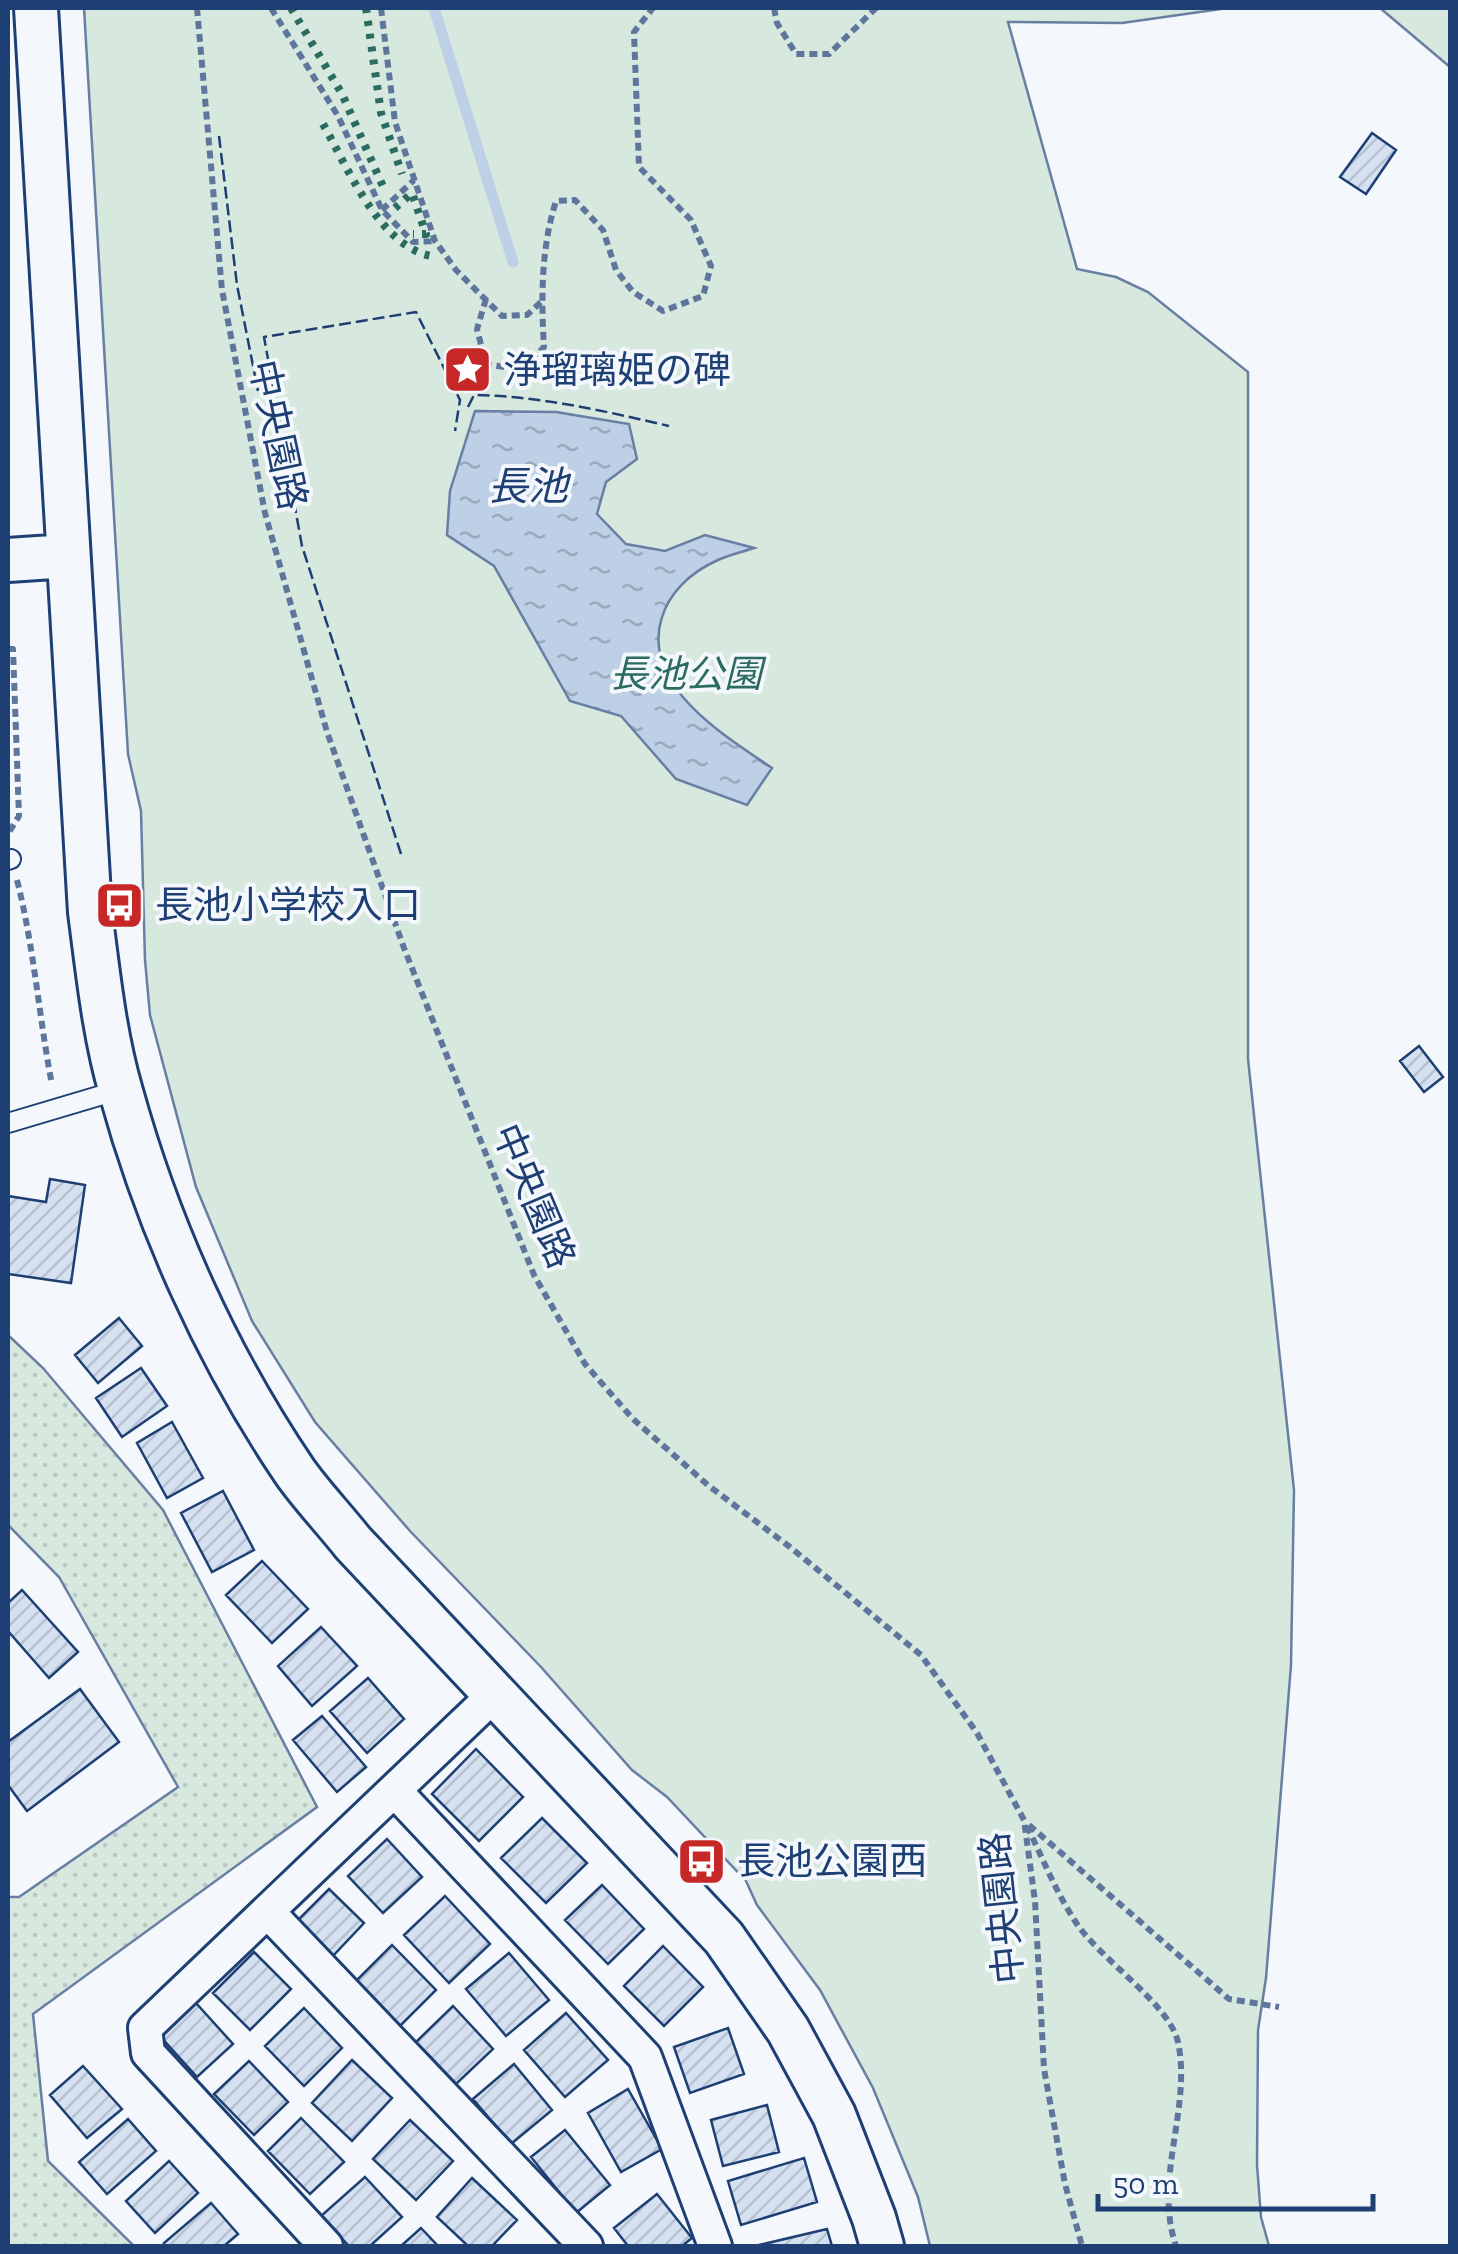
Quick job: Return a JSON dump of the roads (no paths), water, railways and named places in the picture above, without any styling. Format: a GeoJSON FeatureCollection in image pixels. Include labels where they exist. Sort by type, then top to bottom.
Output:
{"type":"FeatureCollection","features":[{"type":"Feature","properties":{"kind":"street"},"geometry":{"type":"LineString","coordinates":[[36,8],[90,912],[100,990],[120,1090],[155,1201],[197,1299],[247,1396],[297,1474],[352,1543],[724,1938],[788,2030],[834,2115],[882,2246]]}},
{"type":"Feature","properties":{"kind":"street"},"geometry":{"type":"LineString","coordinates":[[8,560],[68,556]]}},
{"type":"Feature","properties":{"kind":"street"},"geometry":{"type":"LineString","coordinates":[[326,2246],[148,2053],[145,2028],[496,1694]]}},
{"type":"Feature","properties":{"kind":"street"},"geometry":{"type":"LineString","coordinates":[[395,1791],[645,2058],[714,2246]]}},
{"type":"Feature","properties":{"kind":"street"},"geometry":{"type":"LineString","coordinates":[[268,1912],[586,2246]]}},
{"type":"Feature","properties":{"kind":"lane"},"geometry":{"type":"LineString","coordinates":[[8,1123],[120,1090]]}},
{"type":"Feature","properties":{"kind":"water","name":"長池"},"geometry":{"type":"Polygon","coordinates":[[[475,411],[556,412],[629,424],[637,459],[606,482],[597,514],[626,544],[665,551],[705,535],[754,548],[718,560],[681,585],[661,619],[658,638],[668,677],[691,707],[772,768],[747,805],[676,779],[621,716],[570,701],[494,566],[447,535],[450,491],[475,411]]]}},
{"type":"Feature","properties":{"kind":"waterway"},"geometry":{"type":"LineString","coordinates":[[434,8],[513,262]]}},
{"type":"Feature","properties":{"kind":"place","name":"浄瑠璃姫の碑"},"geometry":{"type":"Point","coordinates":[468,370]}},
{"type":"Feature","properties":{"kind":"place","name":"長池小学校入口"},"geometry":{"type":"Point","coordinates":[120,905]}},
{"type":"Feature","properties":{"kind":"place","name":"長池公園西"},"geometry":{"type":"Point","coordinates":[702,1861]}},
{"type":"Feature","properties":{"kind":"park label","name":"長池公園"},"geometry":{"type":"Point","coordinates":[686,674]}}]}
